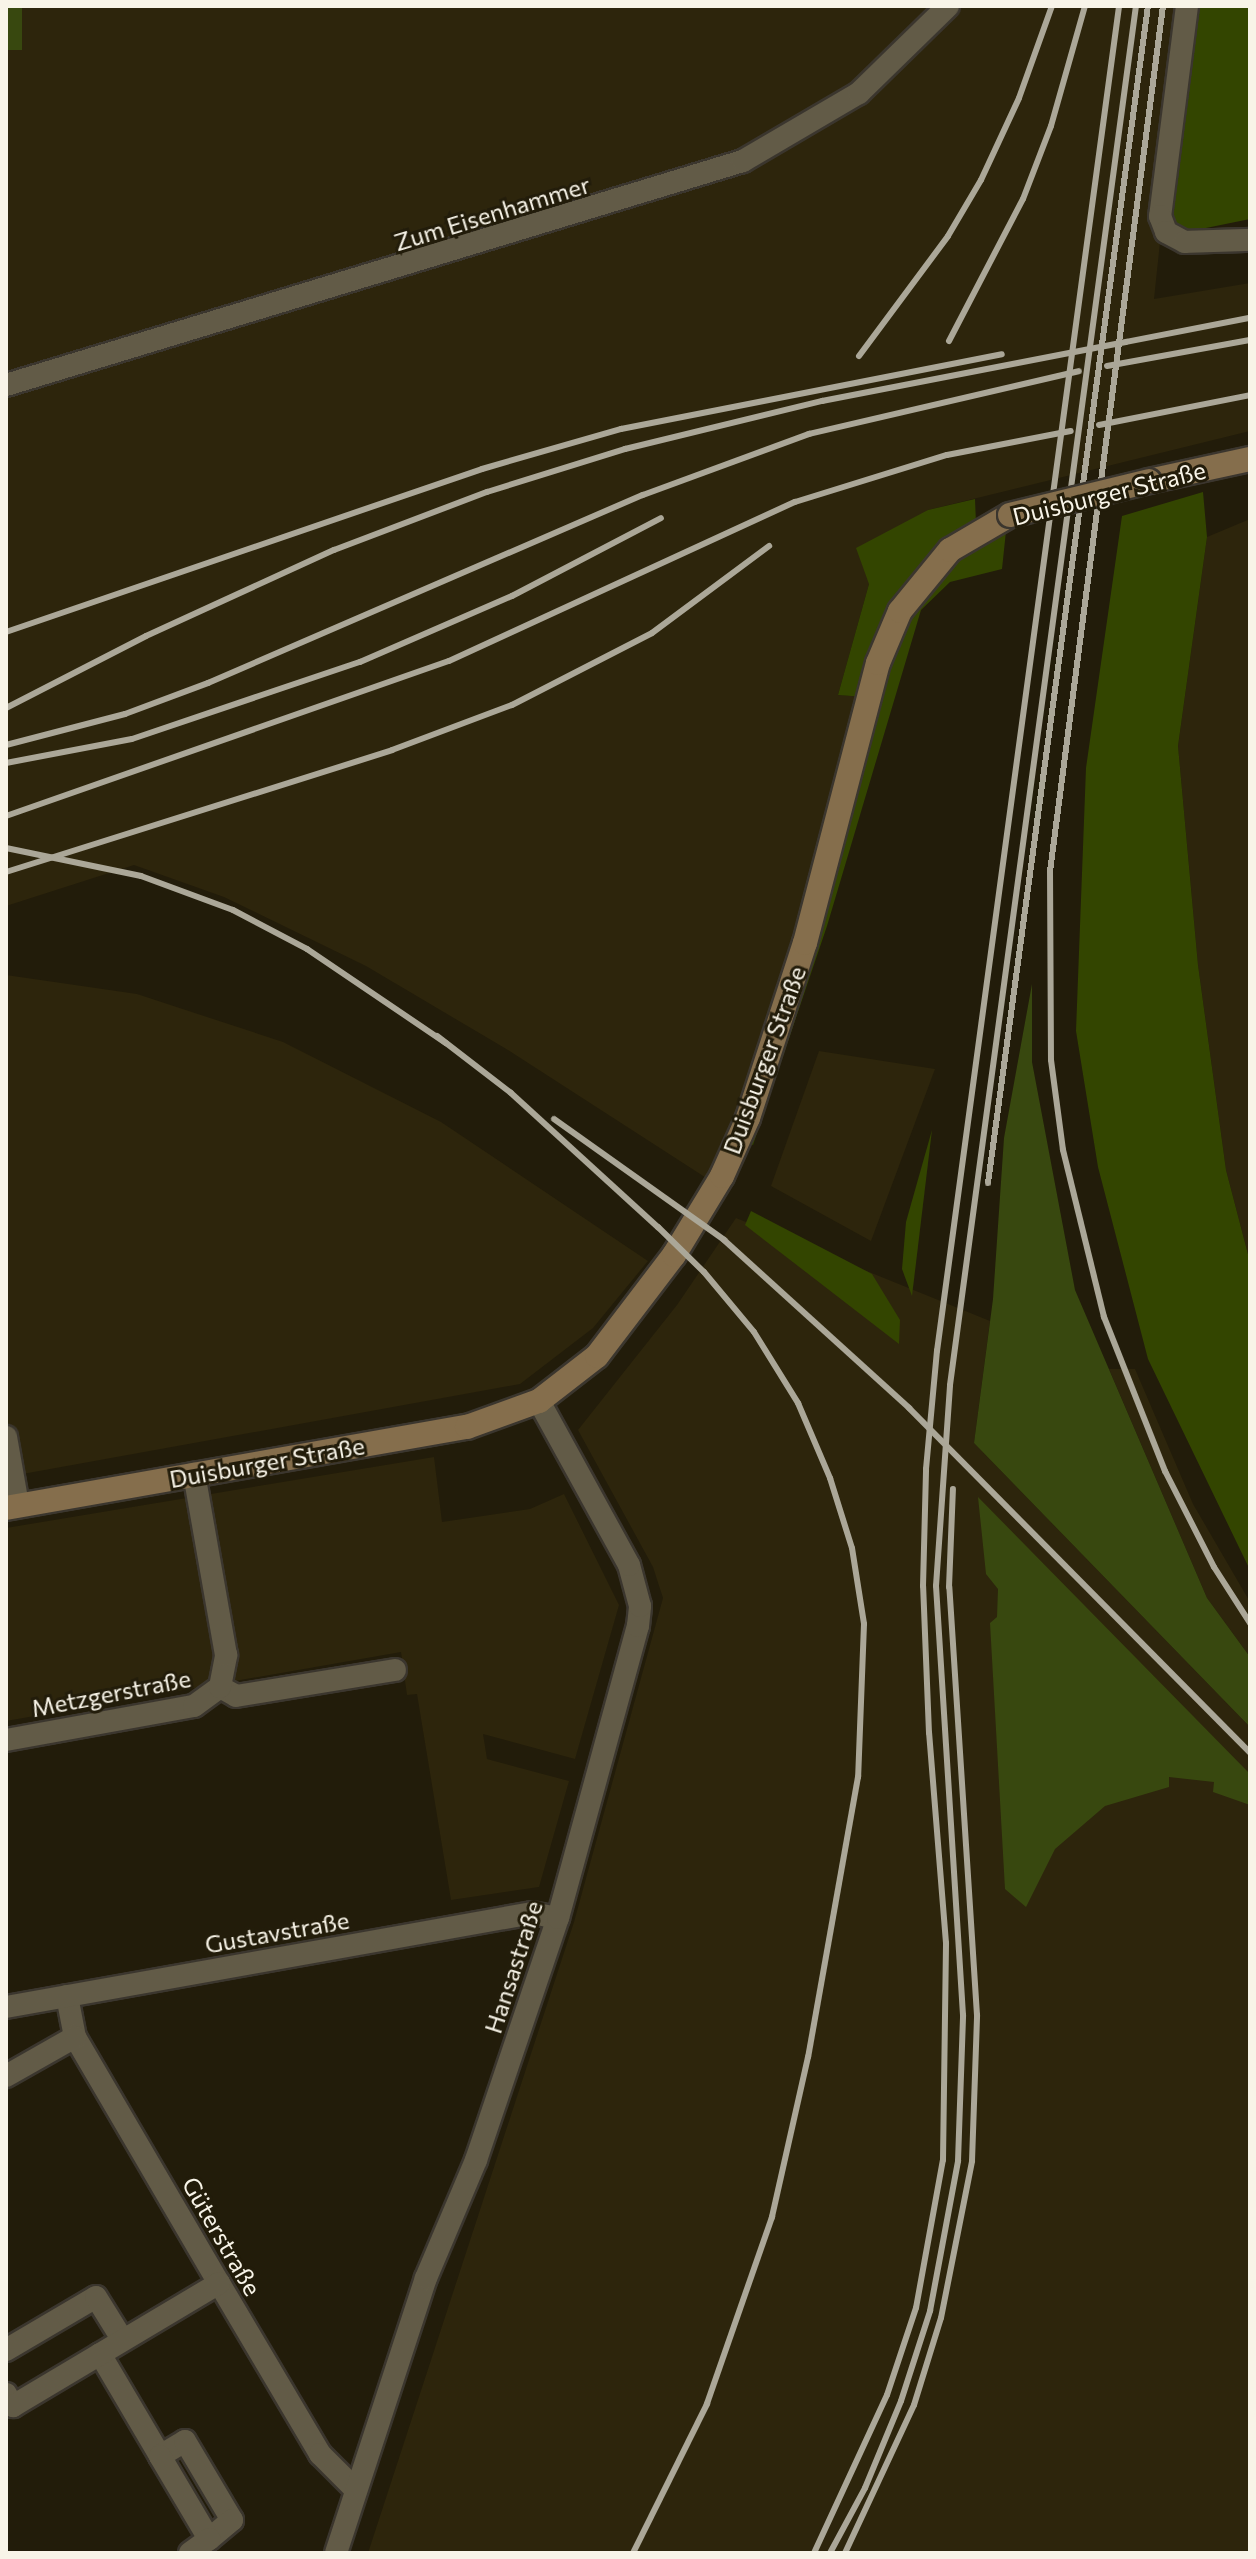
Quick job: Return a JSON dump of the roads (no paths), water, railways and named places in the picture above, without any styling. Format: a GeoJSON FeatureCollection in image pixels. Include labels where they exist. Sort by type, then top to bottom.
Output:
{"type":"FeatureCollection","features":[{"type":"Feature","properties":{"kind":"main road","name":"Duisburger Straße"},"geometry":{"type":"LineString","coordinates":[[12,1506],[445,1431],[539,1401],[597,1356],[625,1324],[722,1176],[761,1085],[791,991],[892,628],[910,594],[944,556],[1010,515],[1250,459]]}},
{"type":"Feature","properties":{"kind":"street","name":"Zum Eisenhammer"},"geometry":{"type":"LineString","coordinates":[[6,385],[743,161],[859,93],[948,6]]}},
{"type":"Feature","properties":{"kind":"street"},"geometry":{"type":"LineString","coordinates":[[1187,6],[1160,216],[1166,232],[1185,242],[1250,240]]}},
{"type":"Feature","properties":{"kind":"street","name":"Hansastraße"},"geometry":{"type":"LineString","coordinates":[[336,2553],[355,2489],[558,1918],[640,1606],[629,1565],[539,1401]]}},
{"type":"Feature","properties":{"kind":"street"},"geometry":{"type":"LineString","coordinates":[[6,1437],[12,1506]]}},
{"type":"Feature","properties":{"kind":"street","name":"Metzgerstraße"},"geometry":{"type":"LineString","coordinates":[[6,1740],[194,1706],[220,1687],[226,1655],[194,1474]]}},
{"type":"Feature","properties":{"kind":"street","name":"Metzgerstraße"},"geometry":{"type":"LineString","coordinates":[[220,1687],[236,1696],[395,1670]]}},
{"type":"Feature","properties":{"kind":"street","name":"Gustavstraße"},"geometry":{"type":"LineString","coordinates":[[6,2007],[532,1913],[558,1918]]}},
{"type":"Feature","properties":{"kind":"street","name":"Güterstraße"},"geometry":{"type":"LineString","coordinates":[[67,1996],[75,2037],[320,2454],[355,2489]]}},
{"type":"Feature","properties":{"kind":"street"},"geometry":{"type":"LineString","coordinates":[[6,2076],[75,2037]]}},
{"type":"Feature","properties":{"kind":"street"},"geometry":{"type":"LineString","coordinates":[[6,2394],[13,2406],[219,2283]]}},
{"type":"Feature","properties":{"kind":"street"},"geometry":{"type":"LineString","coordinates":[[6,2350],[96,2297],[122,2339]]}},
{"type":"Feature","properties":{"kind":"street"},"geometry":{"type":"LineString","coordinates":[[100,2354],[209,2539],[190,2553]]}},
{"type":"Feature","properties":{"kind":"railway"},"geometry":{"type":"LineString","coordinates":[[859,356],[948,236],[981,180],[1019,98],[1052,6]]}},
{"type":"Feature","properties":{"kind":"railway"},"geometry":{"type":"LineString","coordinates":[[949,341],[1023,199],[1051,126],[1085,6]]}},
{"type":"Feature","properties":{"kind":"railway"},"geometry":{"type":"LineString","coordinates":[[814,2553],[887,2395],[916,2308],[943,2160],[946,1943],[929,1733],[923,1586],[926,1469],[937,1351],[1119,6]]}},
{"type":"Feature","properties":{"kind":"railway"},"geometry":{"type":"LineString","coordinates":[[830,2553],[865,2488],[901,2401],[930,2311],[958,2161],[963,2015],[936,1586],[950,1385],[1136,6]]}},
{"type":"Feature","properties":{"kind":"railway"},"geometry":{"type":"LineString","coordinates":[[988,1183],[1148,6]]}},
{"type":"Feature","properties":{"kind":"railway"},"geometry":{"type":"LineString","coordinates":[[1163,6],[1050,871],[1051,1060],[1063,1150],[1104,1317],[1165,1471],[1214,1567],[1250,1623]]}},
{"type":"Feature","properties":{"kind":"railway"},"geometry":{"type":"LineString","coordinates":[[6,708],[146,636],[334,550],[487,492],[625,449],[822,401],[1250,318]]}},
{"type":"Feature","properties":{"kind":"railway"},"geometry":{"type":"LineString","coordinates":[[1107,366],[1250,340]]}},
{"type":"Feature","properties":{"kind":"railway"},"geometry":{"type":"LineString","coordinates":[[6,632],[482,469],[621,429],[1002,354]]}},
{"type":"Feature","properties":{"kind":"railway"},"geometry":{"type":"LineString","coordinates":[[6,745],[125,714],[208,683],[643,495],[809,434],[1079,371]]}},
{"type":"Feature","properties":{"kind":"railway"},"geometry":{"type":"LineString","coordinates":[[1099,425],[1250,395]]}},
{"type":"Feature","properties":{"kind":"railway"},"geometry":{"type":"LineString","coordinates":[[6,816],[449,661],[795,502],[947,455],[1071,431]]}},
{"type":"Feature","properties":{"kind":"railway"},"geometry":{"type":"LineString","coordinates":[[6,763],[132,739],[360,662],[512,596],[661,518]]}},
{"type":"Feature","properties":{"kind":"railway"},"geometry":{"type":"LineString","coordinates":[[6,872],[392,750],[512,705],[652,633],[769,546]]}},
{"type":"Feature","properties":{"kind":"railway"},"geometry":{"type":"LineString","coordinates":[[6,848],[141,876],[233,910],[307,949],[446,1043]]}},
{"type":"Feature","properties":{"kind":"railway"},"geometry":{"type":"LineString","coordinates":[[437,1036],[511,1093],[658,1227],[704,1272],[754,1332],[798,1403],[830,1478],[852,1548],[864,1624],[858,1777],[808,2057],[772,2217],[707,2404],[633,2553]]}},
{"type":"Feature","properties":{"kind":"railway"},"geometry":{"type":"LineString","coordinates":[[554,1119],[724,1240],[909,1408],[1250,1753]]}},
{"type":"Feature","properties":{"kind":"railway"},"geometry":{"type":"LineString","coordinates":[[845,2553],[914,2405],[941,2318],[972,2161],[977,2015],[949,1587],[953,1489]]}}]}
